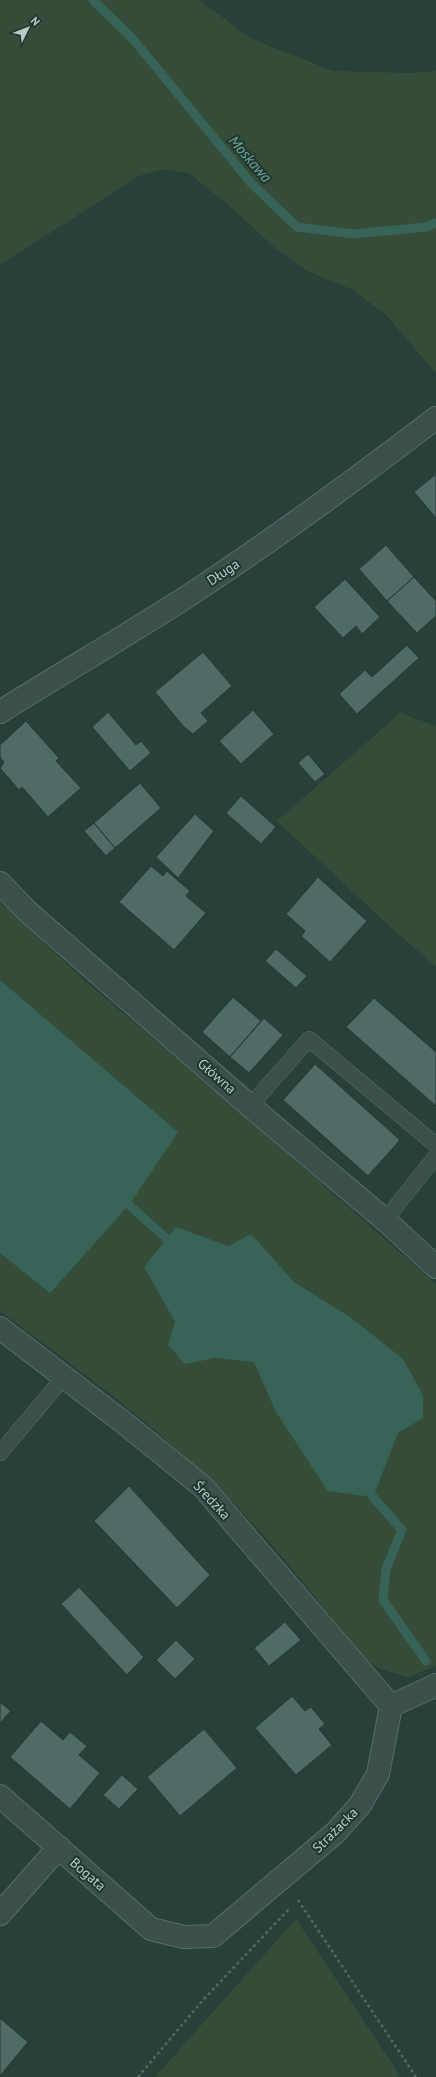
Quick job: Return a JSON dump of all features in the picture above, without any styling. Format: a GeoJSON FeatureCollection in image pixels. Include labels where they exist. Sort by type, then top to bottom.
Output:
{"type":"FeatureCollection","features":[{"type":"Feature","properties":{"kind":"street","name":"Długa"},"geometry":{"type":"LineString","coordinates":[[0,712],[187,596],[255,551],[334,495],[436,418]]}},
{"type":"Feature","properties":{"kind":"street","name":"Główna"},"geometry":{"type":"LineString","coordinates":[[0,883],[27,911],[250,1106],[385,1220],[436,1267]]}},
{"type":"Feature","properties":{"kind":"street","name":"Średzka"},"geometry":{"type":"LineString","coordinates":[[0,1328],[128,1426],[203,1487],[391,1706]]}},
{"type":"Feature","properties":{"kind":"street"},"geometry":{"type":"LineString","coordinates":[[391,1706],[436,1685]]}},
{"type":"Feature","properties":{"kind":"street","name":"Strażacka"},"geometry":{"type":"LineString","coordinates":[[184,1937],[213,1936],[335,1833],[360,1805],[378,1774],[391,1706]]}},
{"type":"Feature","properties":{"kind":"street","name":"Bogata"},"geometry":{"type":"LineString","coordinates":[[0,1796],[151,1929],[184,1937]]}},
{"type":"Feature","properties":{"kind":"street"},"geometry":{"type":"LineString","coordinates":[[0,1914],[59,1847]]}},
{"type":"Feature","properties":{"kind":"lane"},"geometry":{"type":"LineString","coordinates":[[250,1106],[309,1039],[436,1145]]}},
{"type":"Feature","properties":{"kind":"lane"},"geometry":{"type":"LineString","coordinates":[[385,1220],[436,1156]]}},
{"type":"Feature","properties":{"kind":"lane"},"geometry":{"type":"LineString","coordinates":[[0,1454],[64,1377]]}},
{"type":"Feature","properties":{"kind":"path"},"geometry":{"type":"LineString","coordinates":[[138,2077],[203,2000],[302,1895]]}},
{"type":"Feature","properties":{"kind":"path"},"geometry":{"type":"LineString","coordinates":[[298,1900],[416,2077]]}},
{"type":"Feature","properties":{"kind":"shaded area"},"geometry":{"type":"Polygon","coordinates":[[[0,0],[199,0],[252,39],[333,71],[411,73],[436,71],[436,373],[386,315],[353,290],[307,271],[275,248],[233,209],[189,173],[163,169],[139,176],[0,265],[0,0]]]}},
{"type":"Feature","properties":{"kind":"shaded area"},"geometry":{"type":"Polygon","coordinates":[[[400,713],[436,726],[436,967],[386,923],[277,821],[400,713]]]}},
{"type":"Feature","properties":{"kind":"shaded area"},"geometry":{"type":"Polygon","coordinates":[[[0,902],[85,981],[223,1097],[436,1284],[436,1666],[408,1677],[380,1669],[364,1657],[272,1545],[212,1482],[183,1455],[124,1405],[0,1311],[0,902]]]}},
{"type":"Feature","properties":{"kind":"shaded area"},"geometry":{"type":"Polygon","coordinates":[[[0,980],[178,1132],[129,1205],[50,1293],[0,1253],[0,980]]]}},
{"type":"Feature","properties":{"kind":"shaded area"},"geometry":{"type":"Polygon","coordinates":[[[176,1227],[228,1246],[251,1234],[294,1282],[350,1317],[403,1359],[423,1395],[423,1418],[398,1433],[373,1497],[328,1491],[276,1412],[254,1362],[215,1358],[185,1364],[168,1345],[175,1322],[144,1267],[176,1227]]]}},
{"type":"Feature","properties":{"kind":"shaded area"},"geometry":{"type":"Polygon","coordinates":[[[296,1919],[401,2077],[155,2077],[296,1919]]]}},
{"type":"Feature","properties":{"kind":"building"},"geometry":{"type":"Polygon","coordinates":[[[436,474],[436,518],[414,492],[436,474]]]}},
{"type":"Feature","properties":{"kind":"building"},"geometry":{"type":"Polygon","coordinates":[[[386,545],[414,577],[387,601],[359,569],[386,545]]]}},
{"type":"Feature","properties":{"kind":"building"},"geometry":{"type":"Polygon","coordinates":[[[414,577],[436,601],[436,616],[417,633],[387,601],[414,577]]]}},
{"type":"Feature","properties":{"kind":"building"},"geometry":{"type":"Polygon","coordinates":[[[345,579],[380,617],[362,634],[356,626],[343,638],[314,607],[345,579]]]}},
{"type":"Feature","properties":{"kind":"building"},"geometry":{"type":"Polygon","coordinates":[[[407,645],[419,658],[357,714],[339,694],[365,670],[372,677],[407,645]]]}},
{"type":"Feature","properties":{"kind":"building"},"geometry":{"type":"Polygon","coordinates":[[[203,652],[232,686],[201,713],[208,721],[193,734],[184,727],[155,692],[203,652]]]}},
{"type":"Feature","properties":{"kind":"building"},"geometry":{"type":"Polygon","coordinates":[[[253,710],[274,734],[241,764],[219,741],[253,710]]]}},
{"type":"Feature","properties":{"kind":"building"},"geometry":{"type":"Polygon","coordinates":[[[108,712],[136,745],[141,741],[151,753],[130,771],[92,727],[108,712]]]}},
{"type":"Feature","properties":{"kind":"building"},"geometry":{"type":"Polygon","coordinates":[[[26,721],[59,758],[56,761],[81,788],[48,817],[22,787],[19,790],[0,768],[4,762],[0,757],[0,745],[26,721]]]}},
{"type":"Feature","properties":{"kind":"building"},"geometry":{"type":"Polygon","coordinates":[[[308,754],[325,774],[315,782],[298,763],[308,754]]]}},
{"type":"Feature","properties":{"kind":"building"},"geometry":{"type":"Polygon","coordinates":[[[140,783],[161,808],[115,848],[94,823],[140,783]]]}},
{"type":"Feature","properties":{"kind":"building"},"geometry":{"type":"Polygon","coordinates":[[[241,796],[276,827],[261,844],[226,813],[241,796]]]}},
{"type":"Feature","properties":{"kind":"building"},"geometry":{"type":"Polygon","coordinates":[[[195,814],[214,831],[178,878],[156,857],[195,814]]]}},
{"type":"Feature","properties":{"kind":"building"},"geometry":{"type":"Polygon","coordinates":[[[94,823],[115,848],[106,856],[84,831],[94,823]]]}},
{"type":"Feature","properties":{"kind":"building"},"geometry":{"type":"Polygon","coordinates":[[[151,866],[163,876],[167,871],[190,891],[186,896],[206,913],[174,950],[119,902],[151,866]]]}},
{"type":"Feature","properties":{"kind":"building"},"geometry":{"type":"Polygon","coordinates":[[[318,877],[367,921],[330,962],[301,936],[305,931],[286,914],[318,877]]]}},
{"type":"Feature","properties":{"kind":"building"},"geometry":{"type":"Polygon","coordinates":[[[276,949],[307,976],[296,988],[265,961],[276,949]]]}},
{"type":"Feature","properties":{"kind":"building"},"geometry":{"type":"Polygon","coordinates":[[[233,997],[261,1021],[230,1057],[202,1032],[233,997]]]}},
{"type":"Feature","properties":{"kind":"building"},"geometry":{"type":"Polygon","coordinates":[[[374,998],[436,1052],[436,1106],[346,1027],[374,998]]]}},
{"type":"Feature","properties":{"kind":"building"},"geometry":{"type":"Polygon","coordinates":[[[264,1018],[283,1035],[249,1073],[230,1057],[264,1018]]]}},
{"type":"Feature","properties":{"kind":"building"},"geometry":{"type":"Polygon","coordinates":[[[315,1064],[400,1140],[368,1176],[283,1100],[315,1064]]]}},
{"type":"Feature","properties":{"kind":"building"},"geometry":{"type":"Polygon","coordinates":[[[129,1486],[210,1575],[177,1608],[94,1521],[129,1486]]]}},
{"type":"Feature","properties":{"kind":"building"},"geometry":{"type":"Polygon","coordinates":[[[79,1587],[144,1657],[127,1675],[61,1604],[79,1587]]]}},
{"type":"Feature","properties":{"kind":"building"},"geometry":{"type":"Polygon","coordinates":[[[285,1622],[301,1640],[269,1666],[254,1648],[285,1622]]]}},
{"type":"Feature","properties":{"kind":"building"},"geometry":{"type":"Polygon","coordinates":[[[176,1640],[195,1659],[175,1679],[156,1660],[176,1640]]]}},
{"type":"Feature","properties":{"kind":"building"},"geometry":{"type":"Polygon","coordinates":[[[292,1696],[305,1711],[311,1707],[325,1724],[319,1729],[332,1745],[296,1775],[255,1728],[292,1696]]]}},
{"type":"Feature","properties":{"kind":"building"},"geometry":{"type":"Polygon","coordinates":[[[0,1702],[11,1711],[0,1723],[0,1702]]]}},
{"type":"Feature","properties":{"kind":"building"},"geometry":{"type":"Polygon","coordinates":[[[41,1721],[63,1740],[70,1732],[87,1746],[79,1755],[100,1773],[70,1809],[10,1757],[41,1721]]]}},
{"type":"Feature","properties":{"kind":"building"},"geometry":{"type":"Polygon","coordinates":[[[204,1729],[237,1768],[180,1816],[147,1777],[204,1729]]]}},
{"type":"Feature","properties":{"kind":"building"},"geometry":{"type":"Polygon","coordinates":[[[122,1775],[138,1789],[119,1809],[103,1795],[122,1775]]]}},
{"type":"Feature","properties":{"kind":"building"},"geometry":{"type":"Polygon","coordinates":[[[0,2018],[28,2042],[0,2076],[0,2018]]]}},
{"type":"Feature","properties":{"kind":"waterway","name":"Moskawa"},"geometry":{"type":"LineString","coordinates":[[93,0],[133,39],[251,183],[297,227],[353,234],[426,227],[436,223]]}},
{"type":"Feature","properties":{"kind":"waterway"},"geometry":{"type":"LineString","coordinates":[[118,1199],[129,1205],[176,1247]]}},
{"type":"Feature","properties":{"kind":"waterway"},"geometry":{"type":"LineString","coordinates":[[366,1486],[373,1497],[402,1530],[386,1569],[383,1600],[426,1661]]}}]}
